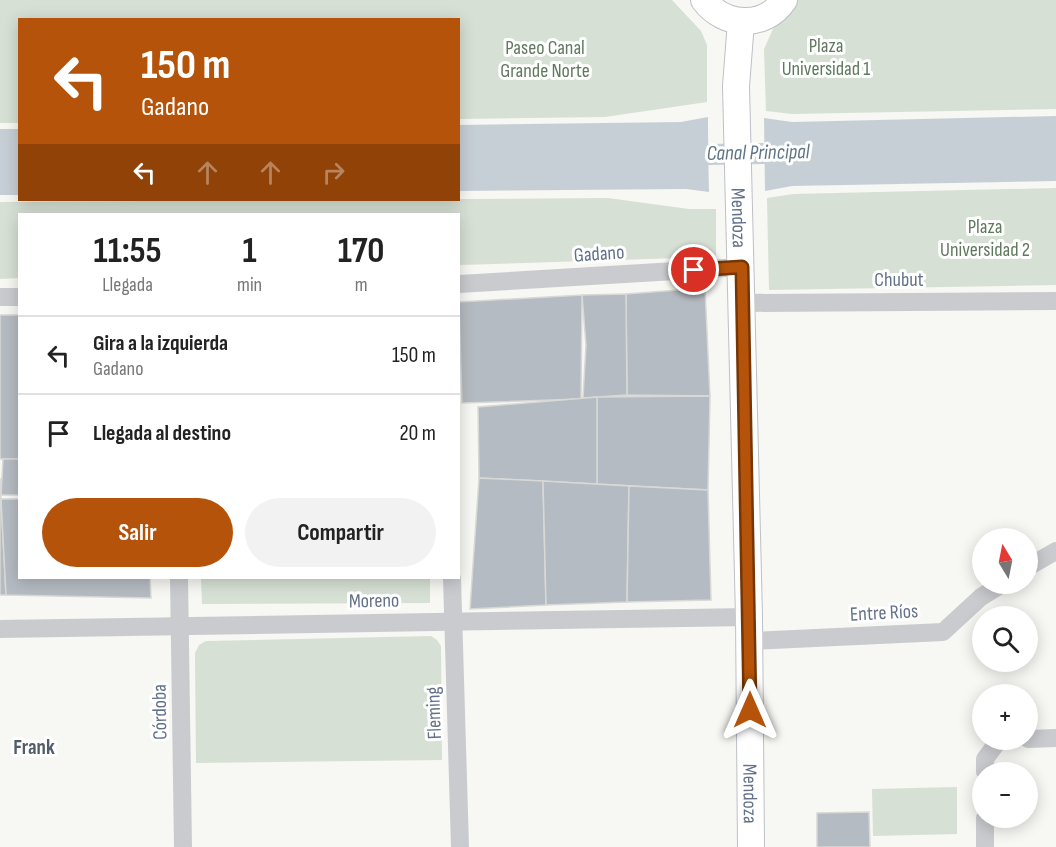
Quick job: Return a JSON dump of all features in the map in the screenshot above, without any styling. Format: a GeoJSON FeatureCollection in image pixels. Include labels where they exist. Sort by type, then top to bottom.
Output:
{"type":"FeatureCollection","features":[{"type":"Feature","properties":{"kind":"main road"},"geometry":{"type":"LineString","coordinates":[[704,0],[710,8],[723,17],[741,22],[755,21],[770,14],[784,0]]}},
{"type":"Feature","properties":{"kind":"main road","name":"Mendoza"},"geometry":{"type":"LineString","coordinates":[[741,22],[736,86],[743,303],[751,847]]}},
{"type":"Feature","properties":{"kind":"street","name":"Gadano"},"geometry":{"type":"LineString","coordinates":[[460,284],[742,267]]}},
{"type":"Feature","properties":{"kind":"street"},"geometry":{"type":"LineString","coordinates":[[0,297],[18,297]]}},
{"type":"Feature","properties":{"kind":"street","name":"Chubut"},"geometry":{"type":"LineString","coordinates":[[743,303],[1056,301]]}},
{"type":"Feature","properties":{"kind":"street"},"geometry":{"type":"LineString","coordinates":[[1038,561],[1056,550]]}},
{"type":"Feature","properties":{"kind":"street","name":"Córdoba"},"geometry":{"type":"LineString","coordinates":[[179,579],[183,847]]}},
{"type":"Feature","properties":{"kind":"street","name":"Fleming"},"geometry":{"type":"LineString","coordinates":[[453,579],[460,847]]}},
{"type":"Feature","properties":{"kind":"street","name":"Entre Ríos"},"geometry":{"type":"LineString","coordinates":[[749,629],[943,632],[986,594]]}},
{"type":"Feature","properties":{"kind":"street","name":"Moreno"},"geometry":{"type":"LineString","coordinates":[[0,629],[453,622],[749,629]]}},
{"type":"Feature","properties":{"kind":"street"},"geometry":{"type":"LineString","coordinates":[[1038,739],[1056,738]]}},
{"type":"Feature","properties":{"kind":"street"},"geometry":{"type":"LineString","coordinates":[[985,828],[985,847]]}},
{"type":"Feature","properties":{"kind":"green space","name":"Paseo Canal Grande Norte"},"geometry":{"type":"Polygon","coordinates":[[[0,0],[672,0],[701,31],[707,45],[707,102],[605,117],[460,119],[460,18],[18,18],[18,123],[0,123],[0,0]]]}},
{"type":"Feature","properties":{"kind":"green space","name":"Plaza Universidad 1"},"geometry":{"type":"Polygon","coordinates":[[[797,0],[1056,0],[1056,109],[792,114],[766,111],[764,49],[773,29],[797,0]]]}},
{"type":"Feature","properties":{"kind":"green space","name":"Plaza Universidad 2"},"geometry":{"type":"Polygon","coordinates":[[[1056,188],[1056,285],[769,290],[767,198],[793,194],[1056,188]]]}},
{"type":"Feature","properties":{"kind":"green space"},"geometry":{"type":"Polygon","coordinates":[[[608,198],[689,209],[716,209],[716,255],[711,257],[460,265],[460,213],[18,213],[18,278],[0,279],[0,202],[460,201],[460,199],[608,198]]]}},
{"type":"Feature","properties":{"kind":"green space"},"geometry":{"type":"Polygon","coordinates":[[[201,579],[430,579],[430,603],[202,604],[201,579]]]}},
{"type":"Feature","properties":{"kind":"green space"},"geometry":{"type":"Polygon","coordinates":[[[431,636],[441,646],[442,760],[196,763],[195,653],[199,645],[206,641],[431,636]]]}},
{"type":"Feature","properties":{"kind":"green space"},"geometry":{"type":"Polygon","coordinates":[[[957,787],[957,834],[873,836],[872,789],[957,787]]]}},
{"type":"Feature","properties":{"kind":"shaded area"},"geometry":{"type":"Polygon","coordinates":[[[1056,116],[1056,181],[792,186],[765,191],[764,118],[792,122],[1056,116]]]}},
{"type":"Feature","properties":{"kind":"shaded area"},"geometry":{"type":"Polygon","coordinates":[[[708,117],[709,192],[686,189],[460,191],[460,125],[681,122],[708,117]]]}},
{"type":"Feature","properties":{"kind":"shaded area"},"geometry":{"type":"Polygon","coordinates":[[[0,129],[18,129],[18,195],[0,195],[0,129]]]}},
{"type":"Feature","properties":{"kind":"pier"},"geometry":{"type":"Polygon","coordinates":[[[708,114],[711,117],[712,191],[709,191],[708,114]]]}},
{"type":"Feature","properties":{"kind":"building"},"geometry":{"type":"Polygon","coordinates":[[[705,288],[710,396],[627,395],[626,294],[705,288]]]}},
{"type":"Feature","properties":{"kind":"building"},"geometry":{"type":"Polygon","coordinates":[[[626,294],[627,395],[583,398],[586,345],[582,295],[626,294]]]}},
{"type":"Feature","properties":{"kind":"building"},"geometry":{"type":"Polygon","coordinates":[[[582,295],[581,399],[462,403],[460,302],[582,295]]]}},
{"type":"Feature","properties":{"kind":"building"},"geometry":{"type":"Polygon","coordinates":[[[0,315],[18,315],[18,459],[0,459],[0,315]]]}},
{"type":"Feature","properties":{"kind":"building"},"geometry":{"type":"Polygon","coordinates":[[[710,396],[708,490],[597,484],[597,397],[710,396]]]}},
{"type":"Feature","properties":{"kind":"building"},"geometry":{"type":"Polygon","coordinates":[[[597,397],[597,484],[479,478],[478,407],[597,397]]]}},
{"type":"Feature","properties":{"kind":"building"},"geometry":{"type":"Polygon","coordinates":[[[3,459],[18,459],[18,495],[1,495],[3,459]]]}},
{"type":"Feature","properties":{"kind":"building"},"geometry":{"type":"Polygon","coordinates":[[[0,478],[1,499],[6,595],[0,595],[0,478]]]}},
{"type":"Feature","properties":{"kind":"building"},"geometry":{"type":"Polygon","coordinates":[[[479,478],[543,481],[546,605],[470,609],[479,478]]]}},
{"type":"Feature","properties":{"kind":"building"},"geometry":{"type":"Polygon","coordinates":[[[543,481],[629,486],[627,602],[546,605],[543,481]]]}},
{"type":"Feature","properties":{"kind":"building"},"geometry":{"type":"Polygon","coordinates":[[[629,486],[708,490],[711,600],[627,602],[629,486]]]}},
{"type":"Feature","properties":{"kind":"building"},"geometry":{"type":"Polygon","coordinates":[[[1,499],[18,499],[18,579],[150,579],[151,598],[6,595],[1,499]]]}},
{"type":"Feature","properties":{"kind":"building"},"geometry":{"type":"Polygon","coordinates":[[[869,812],[870,847],[817,847],[817,813],[869,812]]]}},
{"type":"Feature","properties":{"kind":"waterway","name":"Canal Principal"},"geometry":{"type":"LineString","coordinates":[[682,155],[791,153]]}},
{"type":"Feature","properties":{"kind":"district","name":"Frank"},"geometry":{"type":"Point","coordinates":[34,747]}},
{"type":"Feature","properties":{"kind":"route"},"geometry":{"type":"LineString","coordinates":[[694,270],[742,267],[750,710]]}}]}
